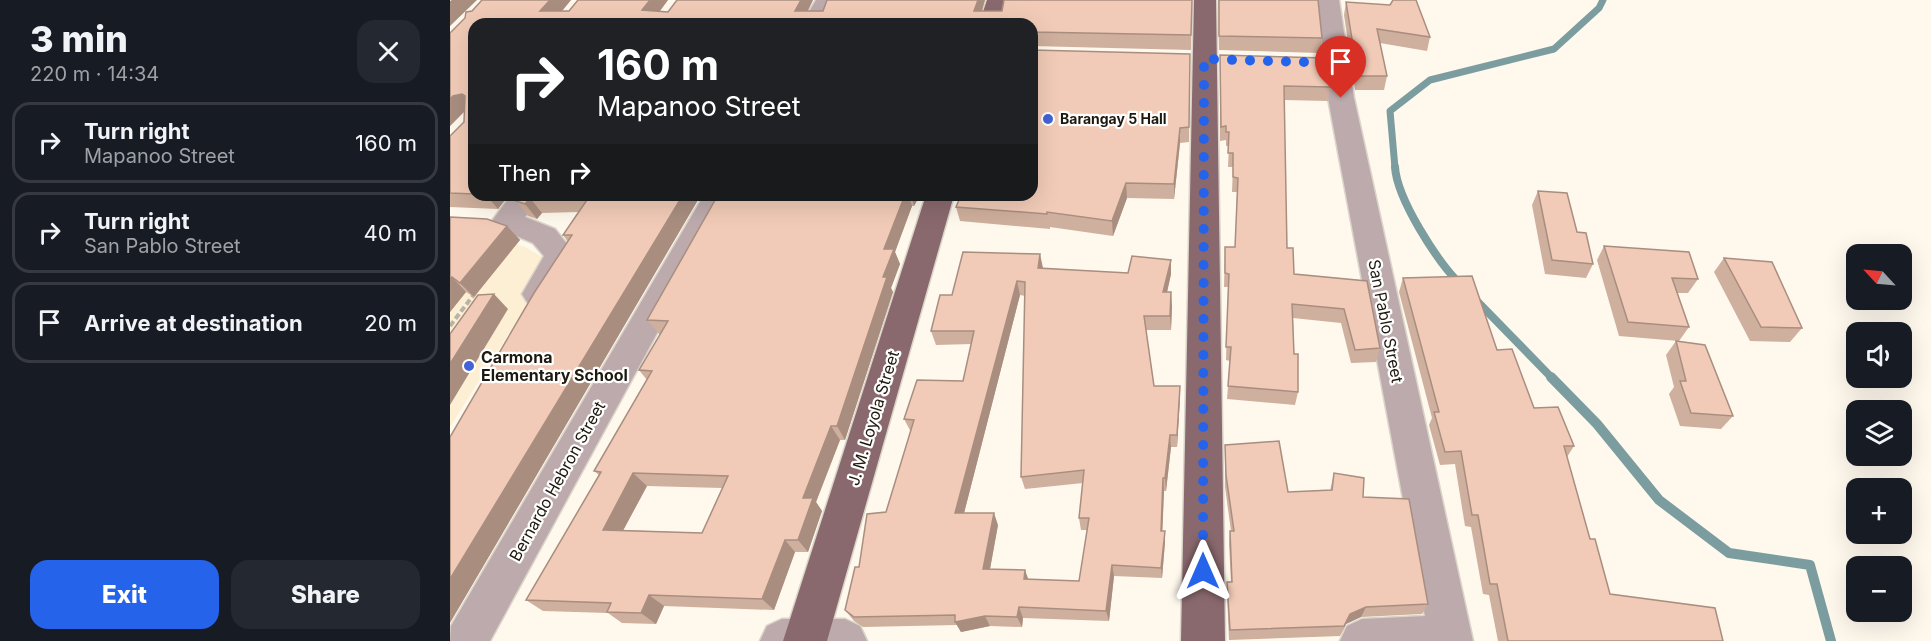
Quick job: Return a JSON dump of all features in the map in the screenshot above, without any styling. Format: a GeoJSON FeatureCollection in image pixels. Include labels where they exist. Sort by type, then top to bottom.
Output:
{"type":"FeatureCollection","features":[{"type":"Feature","properties":{"kind":"main road"},"geometry":{"type":"LineString","coordinates":[[993,18],[998,0]]}},
{"type":"Feature","properties":{"kind":"main road"},"geometry":{"type":"LineString","coordinates":[[1203,641],[1205,0]]}},
{"type":"Feature","properties":{"kind":"main road","name":"J. M. Loyola Street"},"geometry":{"type":"LineString","coordinates":[[809,641],[938,201]]}},
{"type":"Feature","properties":{"kind":"street"},"geometry":{"type":"LineString","coordinates":[[817,18],[827,0]]}},
{"type":"Feature","properties":{"kind":"street","name":"San Pablo Street"},"geometry":{"type":"LineString","coordinates":[[1328,0],[1326,63],[1341,98],[1450,639]]}},
{"type":"Feature","properties":{"kind":"street"},"geometry":{"type":"LineString","coordinates":[[519,201],[496,220],[544,236],[560,254],[520,324]]}},
{"type":"Feature","properties":{"kind":"street","name":"Bernardo Hebron Street"},"geometry":{"type":"LineString","coordinates":[[466,641],[715,201]]}},
{"type":"Feature","properties":{"kind":"street"},"geometry":{"type":"LineString","coordinates":[[1362,641],[1450,639]]}},
{"type":"Feature","properties":{"kind":"path"},"geometry":{"type":"LineString","coordinates":[[450,326],[480,288],[470,287]]}},
{"type":"Feature","properties":{"kind":"shaded area","name":"Carmona Elementary School"},"geometry":{"type":"Polygon","coordinates":[[[450,233],[523,246],[553,263],[450,427],[450,233]]]}},
{"type":"Feature","properties":{"kind":"building"},"geometry":{"type":"Polygon","coordinates":[[[482,0],[550,0],[540,11],[569,11],[578,0],[650,0],[642,10],[668,12],[677,0],[801,0],[795,11],[823,11],[827,0],[978,0],[974,11],[1002,11],[1004,0],[1192,0],[1191,35],[1038,32],[1038,18],[468,18],[468,194],[450,193],[450,136],[464,122],[465,96],[462,94],[450,99],[450,33],[465,18],[466,12],[472,11],[482,0]]]}},
{"type":"Feature","properties":{"kind":"building"},"geometry":{"type":"Polygon","coordinates":[[[1219,0],[1318,0],[1322,38],[1219,36],[1219,0]]]}},
{"type":"Feature","properties":{"kind":"building"},"geometry":{"type":"Polygon","coordinates":[[[1393,0],[1416,0],[1430,37],[1377,29],[1387,76],[1358,76],[1346,2],[1390,5],[1393,0]]]}},
{"type":"Feature","properties":{"kind":"building"},"geometry":{"type":"Polygon","coordinates":[[[1038,50],[1190,54],[1189,127],[1180,128],[1174,184],[1126,183],[1112,221],[1047,212],[1047,214],[956,207],[958,201],[1038,201],[1038,50]]]}},
{"type":"Feature","properties":{"kind":"building"},"geometry":{"type":"Polygon","coordinates":[[[1220,55],[1325,58],[1330,87],[1284,86],[1287,248],[1293,248],[1294,274],[1367,281],[1380,348],[1355,350],[1344,309],[1292,304],[1294,354],[1298,354],[1298,392],[1228,386],[1231,347],[1226,347],[1229,274],[1225,273],[1225,247],[1235,247],[1238,178],[1233,177],[1233,153],[1228,153],[1229,132],[1226,132],[1226,126],[1221,127],[1220,55]]]}},
{"type":"Feature","properties":{"kind":"building"},"geometry":{"type":"Polygon","coordinates":[[[1538,191],[1567,193],[1577,232],[1586,233],[1593,264],[1552,260],[1538,191]]]}},
{"type":"Feature","properties":{"kind":"building"},"geometry":{"type":"Polygon","coordinates":[[[586,201],[679,201],[450,579],[450,437],[534,293],[572,235],[563,235],[586,201]]]}},
{"type":"Feature","properties":{"kind":"building"},"geometry":{"type":"Polygon","coordinates":[[[715,201],[903,201],[884,249],[894,249],[883,277],[887,277],[837,426],[831,426],[803,498],[813,498],[798,540],[785,540],[762,599],[649,595],[641,613],[607,612],[611,603],[526,600],[601,472],[594,471],[652,371],[639,370],[668,321],[647,320],[715,201]],[[633,473],[603,530],[702,533],[728,476],[633,473]]]}},
{"type":"Feature","properties":{"kind":"building"},"geometry":{"type":"Polygon","coordinates":[[[450,217],[487,219],[507,226],[460,283],[452,277],[450,279],[450,217]]]}},
{"type":"Feature","properties":{"kind":"building"},"geometry":{"type":"Polygon","coordinates":[[[1604,246],[1689,252],[1698,279],[1672,278],[1689,327],[1628,322],[1604,246]]]}},
{"type":"Feature","properties":{"kind":"building"},"geometry":{"type":"Polygon","coordinates":[[[963,252],[1040,254],[1038,268],[1128,273],[1132,256],[1171,260],[1163,292],[1171,292],[1170,316],[1144,316],[1154,386],[1180,386],[1177,435],[1170,435],[1165,478],[1163,478],[1161,531],[1165,531],[1161,568],[1112,565],[1106,611],[1019,607],[1017,617],[985,616],[955,622],[955,615],[854,617],[845,610],[855,567],[859,567],[867,514],[886,512],[914,420],[904,419],[917,380],[963,381],[974,331],[931,331],[940,295],[952,295],[963,252]],[[1017,281],[955,513],[994,513],[983,569],[1025,570],[1024,579],[1079,581],[1089,518],[1079,518],[1084,470],[1021,477],[1025,282],[1017,281]]]}},
{"type":"Feature","properties":{"kind":"building"},"geometry":{"type":"Polygon","coordinates":[[[1724,258],[1772,262],[1802,328],[1761,327],[1724,258]]]}},
{"type":"Feature","properties":{"kind":"building"},"geometry":{"type":"Polygon","coordinates":[[[1472,276],[1497,350],[1512,349],[1534,408],[1558,407],[1574,446],[1564,446],[1590,539],[1595,539],[1610,594],[1715,608],[1723,641],[1508,641],[1497,584],[1490,584],[1478,515],[1472,515],[1461,451],[1445,452],[1434,412],[1439,412],[1403,278],[1472,276]]]}},
{"type":"Feature","properties":{"kind":"building"},"geometry":{"type":"Polygon","coordinates":[[[494,294],[450,364],[450,334],[478,295],[494,294]]]}},
{"type":"Feature","properties":{"kind":"building"},"geometry":{"type":"Polygon","coordinates":[[[1676,341],[1705,345],[1733,416],[1691,413],[1680,381],[1686,381],[1676,341]]]}},
{"type":"Feature","properties":{"kind":"building"},"geometry":{"type":"Polygon","coordinates":[[[1279,441],[1288,492],[1332,490],[1334,473],[1364,478],[1363,497],[1409,499],[1428,604],[1366,607],[1350,614],[1344,626],[1230,630],[1227,582],[1232,582],[1230,531],[1234,531],[1226,475],[1225,445],[1279,441]]]}},
{"type":"Feature","properties":{"kind":"waterway"},"geometry":{"type":"LineString","coordinates":[[1395,168],[1390,111],[1430,80],[1554,49],[1599,8],[1603,0]]}},
{"type":"Feature","properties":{"kind":"waterway"},"geometry":{"type":"LineString","coordinates":[[1395,167],[1397,180],[1410,212],[1440,261],[1460,284]]}},
{"type":"Feature","properties":{"kind":"waterway"},"geometry":{"type":"LineString","coordinates":[[1474,298],[1552,378]]}},
{"type":"Feature","properties":{"kind":"waterway"},"geometry":{"type":"LineString","coordinates":[[1551,377],[1597,424],[1659,500],[1729,553],[1810,565],[1831,641]]}},
{"type":"Feature","properties":{"kind":"place","name":"Barangay 5 Hall"},"geometry":{"type":"Point","coordinates":[1048,119]}},
{"type":"Feature","properties":{"kind":"place","name":"Carmona Elementary School"},"geometry":{"type":"Point","coordinates":[469,366]}},
{"type":"Feature","properties":{"kind":"route"},"geometry":{"type":"LineString","coordinates":[[1203,571],[1204,59],[1337,63],[1341,98]]}}]}
